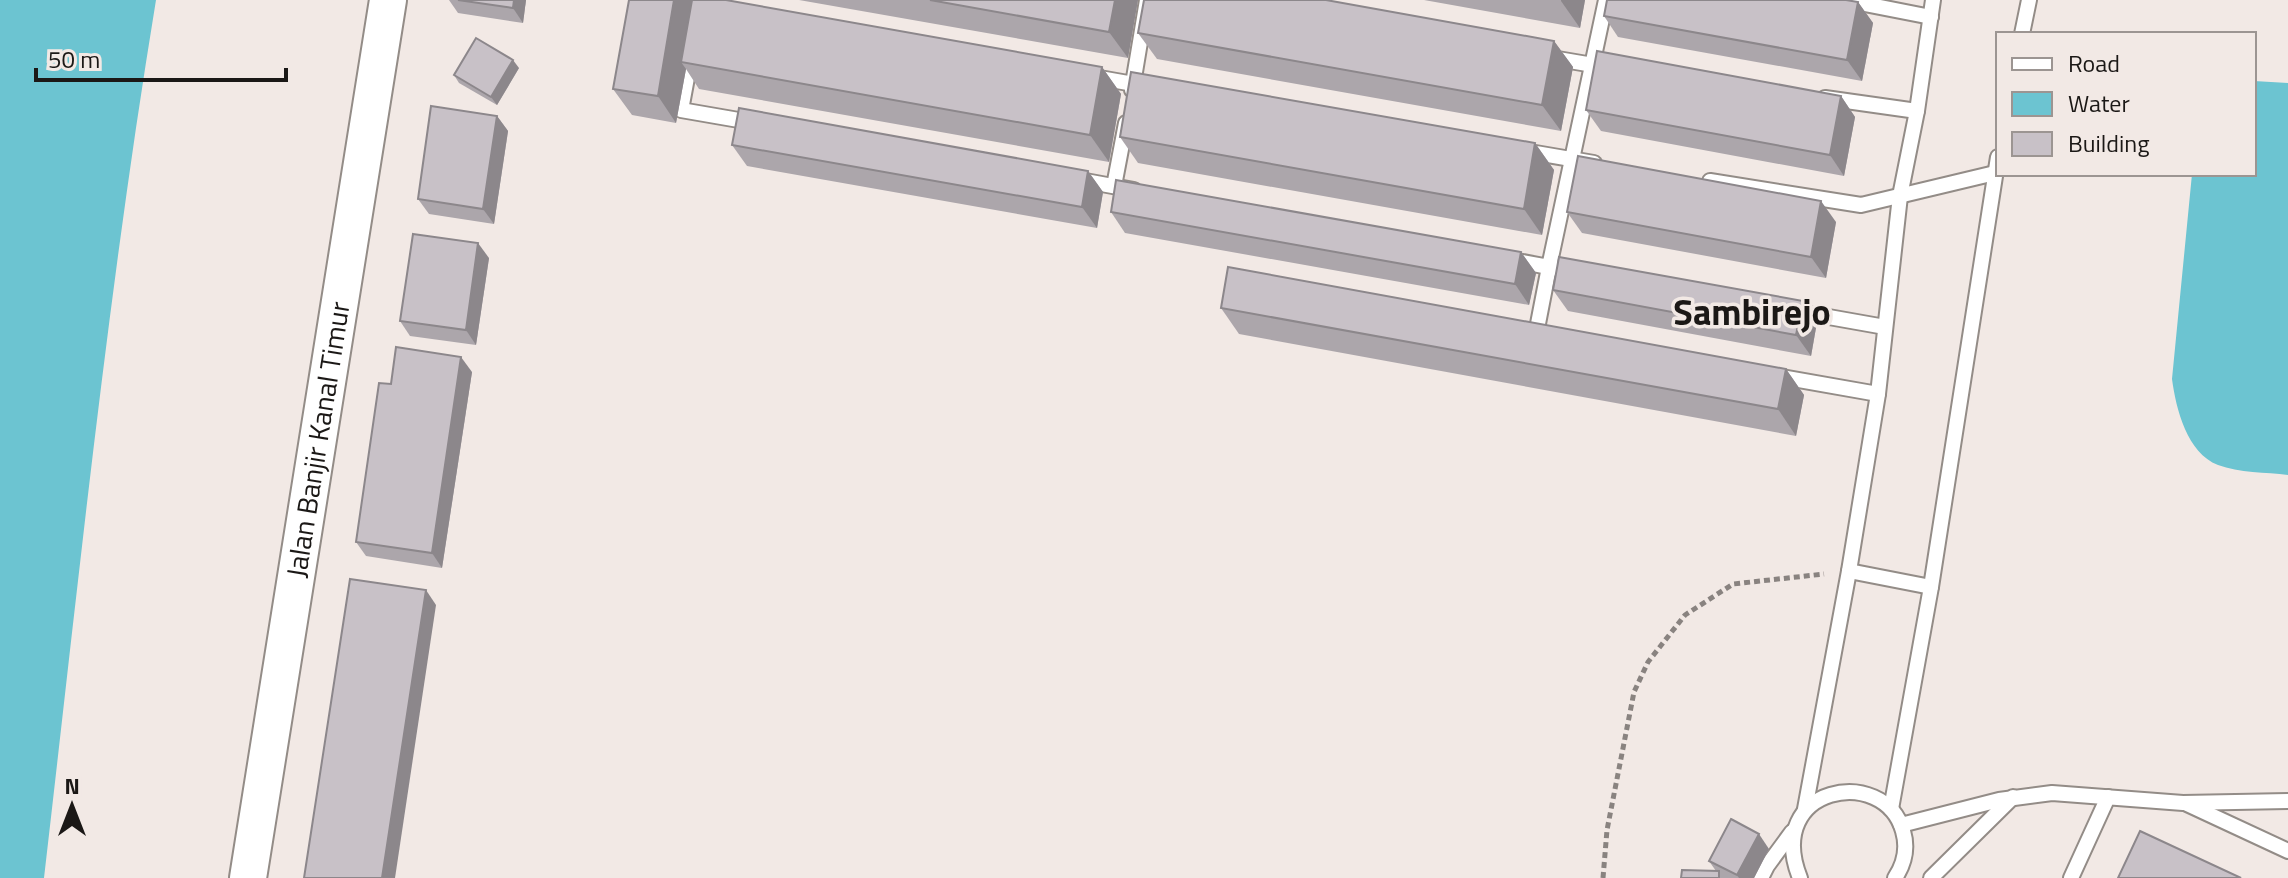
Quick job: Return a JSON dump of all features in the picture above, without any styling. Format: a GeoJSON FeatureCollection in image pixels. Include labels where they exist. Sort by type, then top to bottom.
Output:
{"type":"FeatureCollection","features":[{"type":"Feature","properties":{"kind":"street","name":"Jalan Banjir Kanal Timur"},"geometry":{"type":"LineString","coordinates":[[248,878],[388,0]]}},
{"type":"Feature","properties":{"kind":"lane"},"geometry":{"type":"LineString","coordinates":[[1114,186],[1147,0]]}},
{"type":"Feature","properties":{"kind":"lane"},"geometry":{"type":"LineString","coordinates":[[1552,336],[1536,334],[1549,267],[1598,66],[1606,0]]}},
{"type":"Feature","properties":{"kind":"lane"},"geometry":{"type":"LineString","coordinates":[[1844,0],[1931,17]]}},
{"type":"Feature","properties":{"kind":"lane"},"geometry":{"type":"LineString","coordinates":[[1761,878],[1805,809],[1878,394],[1900,196],[1917,111],[1933,0]]}},
{"type":"Feature","properties":{"kind":"lane"},"geometry":{"type":"LineString","coordinates":[[2022,32],[2029,0]]}},
{"type":"Feature","properties":{"kind":"lane"},"geometry":{"type":"LineString","coordinates":[[695,37],[681,110],[774,126]]}},
{"type":"Feature","properties":{"kind":"lane"},"geometry":{"type":"LineString","coordinates":[[1530,53],[1598,66]]}},
{"type":"Feature","properties":{"kind":"lane"},"geometry":{"type":"LineString","coordinates":[[1086,76],[1130,99],[1164,89]]}},
{"type":"Feature","properties":{"kind":"lane"},"geometry":{"type":"LineString","coordinates":[[1808,96],[1917,111]]}},
{"type":"Feature","properties":{"kind":"lane"},"geometry":{"type":"LineString","coordinates":[[1511,149],[1604,164]]}},
{"type":"Feature","properties":{"kind":"lane"},"geometry":{"type":"LineString","coordinates":[[1891,809],[1931,587],[1996,168]]}},
{"type":"Feature","properties":{"kind":"lane"},"geometry":{"type":"LineString","coordinates":[[1695,178],[1861,205],[1995,173]]}},
{"type":"Feature","properties":{"kind":"lane"},"geometry":{"type":"LineString","coordinates":[[1068,178],[1145,192]]}},
{"type":"Feature","properties":{"kind":"lane"},"geometry":{"type":"LineString","coordinates":[[1503,259],[1580,273]]}},
{"type":"Feature","properties":{"kind":"lane"},"geometry":{"type":"LineString","coordinates":[[1778,308],[1885,327]]}},
{"type":"Feature","properties":{"kind":"lane"},"geometry":{"type":"LineString","coordinates":[[1753,372],[1878,394]]}},
{"type":"Feature","properties":{"kind":"lane"},"geometry":{"type":"LineString","coordinates":[[1849,571],[1931,587]]}},
{"type":"Feature","properties":{"kind":"lane"},"geometry":{"type":"LineString","coordinates":[[1805,809],[1827,796],[1849,791],[1872,795],[1891,809],[1901,825],[1906,853],[1900,874]]}},
{"type":"Feature","properties":{"kind":"lane"},"geometry":{"type":"LineString","coordinates":[[1901,825],[2013,797],[2052,793],[2183,803],[2288,801]]}},
{"type":"Feature","properties":{"kind":"lane"},"geometry":{"type":"LineString","coordinates":[[1931,878],[2013,797]]}},
{"type":"Feature","properties":{"kind":"lane"},"geometry":{"type":"LineString","coordinates":[[2071,878],[2108,797]]}},
{"type":"Feature","properties":{"kind":"lane"},"geometry":{"type":"LineString","coordinates":[[2183,803],[2288,851]]}},
{"type":"Feature","properties":{"kind":"lane"},"geometry":{"type":"LineString","coordinates":[[1792,832],[1791,857],[1800,878]]}},
{"type":"Feature","properties":{"kind":"path"},"geometry":{"type":"LineString","coordinates":[[1603,878],[1607,830],[1634,692],[1648,662],[1675,627],[1685,615],[1733,584],[1849,571]]}},
{"type":"Feature","properties":{"kind":"water"},"geometry":{"type":"Polygon","coordinates":[[[0,0],[156,0],[108,328],[44,878],[0,878],[0,0]]]}},
{"type":"Feature","properties":{"kind":"water"},"geometry":{"type":"Polygon","coordinates":[[[2256,81],[2288,83],[2288,475],[2235,470],[2207,459],[2198,451],[2185,429],[2172,379],[2192,176],[2256,176],[2256,81]]]}},
{"type":"Feature","properties":{"kind":"building"},"geometry":{"type":"Polygon","coordinates":[[[458,0],[514,0],[513,8],[458,0]]]}},
{"type":"Feature","properties":{"kind":"building"},"geometry":{"type":"Polygon","coordinates":[[[629,0],[674,0],[658,96],[613,89],[629,0]]]}},
{"type":"Feature","properties":{"kind":"building"},"geometry":{"type":"Polygon","coordinates":[[[692,0],[726,0],[1102,67],[1090,135],[681,62],[692,0]]]}},
{"type":"Feature","properties":{"kind":"building"},"geometry":{"type":"Polygon","coordinates":[[[930,0],[1115,0],[1109,32],[930,0]]]}},
{"type":"Feature","properties":{"kind":"building"},"geometry":{"type":"Polygon","coordinates":[[[1144,0],[1326,0],[1554,41],[1542,105],[1138,33],[1144,0]]]}},
{"type":"Feature","properties":{"kind":"building"},"geometry":{"type":"Polygon","coordinates":[[[1607,0],[1858,2],[1847,60],[1604,16],[1607,0]]]}},
{"type":"Feature","properties":{"kind":"building"},"geometry":{"type":"Polygon","coordinates":[[[476,38],[513,60],[491,97],[454,75],[476,38]]]}},
{"type":"Feature","properties":{"kind":"building"},"geometry":{"type":"Polygon","coordinates":[[[1597,51],[1841,96],[1830,155],[1586,110],[1597,51]]]}},
{"type":"Feature","properties":{"kind":"building"},"geometry":{"type":"Polygon","coordinates":[[[1131,72],[1535,143],[1524,209],[1120,137],[1131,72]]]}},
{"type":"Feature","properties":{"kind":"building"},"geometry":{"type":"Polygon","coordinates":[[[431,106],[497,116],[483,209],[418,199],[431,106]]]}},
{"type":"Feature","properties":{"kind":"building"},"geometry":{"type":"Polygon","coordinates":[[[739,108],[1088,171],[1082,207],[732,145],[739,108]]]}},
{"type":"Feature","properties":{"kind":"building"},"geometry":{"type":"Polygon","coordinates":[[[1578,156],[1821,201],[1811,257],[1567,212],[1578,156]]]}},
{"type":"Feature","properties":{"kind":"building"},"geometry":{"type":"Polygon","coordinates":[[[1116,180],[1521,252],[1515,284],[1111,212],[1116,180]]]}},
{"type":"Feature","properties":{"kind":"building"},"geometry":{"type":"Polygon","coordinates":[[[413,234],[478,243],[466,330],[400,321],[413,234]]]}},
{"type":"Feature","properties":{"kind":"building"},"geometry":{"type":"Polygon","coordinates":[[[1559,257],[1803,301],[1796,335],[1553,290],[1559,257]]]}},
{"type":"Feature","properties":{"kind":"building"},"geometry":{"type":"Polygon","coordinates":[[[1228,267],[1786,369],[1778,409],[1221,308],[1228,267]]]}},
{"type":"Feature","properties":{"kind":"building"},"geometry":{"type":"Polygon","coordinates":[[[396,347],[461,357],[432,553],[356,542],[379,383],[391,384],[396,347]]]}},
{"type":"Feature","properties":{"kind":"building"},"geometry":{"type":"Polygon","coordinates":[[[350,579],[426,590],[382,878],[304,878],[350,579]]]}},
{"type":"Feature","properties":{"kind":"building"},"geometry":{"type":"Polygon","coordinates":[[[1731,819],[1759,834],[1737,875],[1709,861],[1731,819]]]}},
{"type":"Feature","properties":{"kind":"building"},"geometry":{"type":"Polygon","coordinates":[[[2140,831],[2241,878],[2118,878],[2140,831]]]}},
{"type":"Feature","properties":{"kind":"building"},"geometry":{"type":"Polygon","coordinates":[[[1682,870],[1719,871],[1719,878],[1681,878],[1682,870]]]}},
{"type":"Feature","properties":{"kind":"district","name":"Sambirejo"},"geometry":{"type":"Point","coordinates":[1752,312]}}]}
